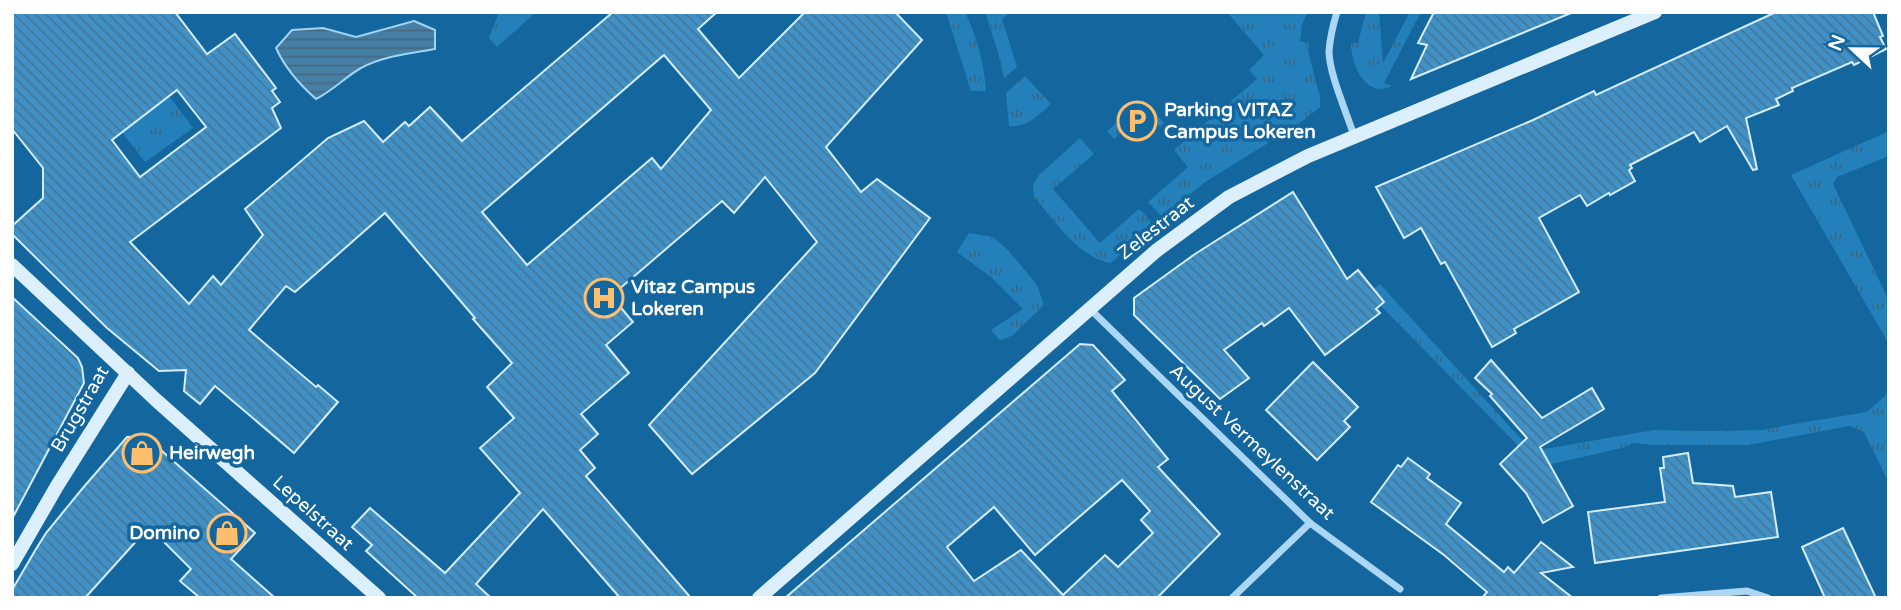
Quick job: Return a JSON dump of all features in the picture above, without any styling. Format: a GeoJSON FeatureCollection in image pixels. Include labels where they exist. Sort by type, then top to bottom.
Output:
{"type":"FeatureCollection","features":[{"type":"Feature","properties":{"kind":"street"},"geometry":{"type":"LineString","coordinates":[[1337,12],[1329,52],[1333,73],[1354,136]]}},
{"type":"Feature","properties":{"kind":"street","name":"Zelestraat"},"geometry":{"type":"LineString","coordinates":[[759,598],[1156,251],[1229,197],[1308,156],[1354,136],[1655,12]]}},
{"type":"Feature","properties":{"kind":"street","name":"Brugstraat"},"geometry":{"type":"LineString","coordinates":[[12,265],[128,373],[12,564]]}},
{"type":"Feature","properties":{"kind":"street","name":"August Vermeylenstraat"},"geometry":{"type":"LineString","coordinates":[[1089,309],[1310,523],[1400,589]]}},
{"type":"Feature","properties":{"kind":"street","name":"Lepelstraat"},"geometry":{"type":"LineString","coordinates":[[128,373],[379,598]]}},
{"type":"Feature","properties":{"kind":"street"},"geometry":{"type":"LineString","coordinates":[[1232,598],[1310,523]]}},
{"type":"Feature","properties":{"kind":"street"},"geometry":{"type":"LineString","coordinates":[[1661,598],[1747,591],[1768,598]]}},
{"type":"Feature","properties":{"kind":"green space"},"geometry":{"type":"Polygon","coordinates":[[[499,12],[536,12],[497,47],[489,38],[499,12]]]}},
{"type":"Feature","properties":{"kind":"green space"},"geometry":{"type":"Polygon","coordinates":[[[946,12],[965,12],[979,51],[986,91],[971,91],[946,12]]]}},
{"type":"Feature","properties":{"kind":"green space"},"geometry":{"type":"Polygon","coordinates":[[[985,12],[1008,14],[1002,19],[1017,67],[1004,78],[998,52],[985,12]]]}},
{"type":"Feature","properties":{"kind":"green space"},"geometry":{"type":"Polygon","coordinates":[[[1227,12],[1307,14],[1302,24],[1300,41],[1309,43],[1308,51],[1320,107],[1300,123],[1205,182],[1165,215],[1160,215],[1148,202],[1188,167],[1174,150],[1257,79],[1249,70],[1264,55],[1227,12]]]}},
{"type":"Feature","properties":{"kind":"green space"},"geometry":{"type":"Polygon","coordinates":[[[1366,12],[1379,12],[1383,63],[1410,12],[1421,12],[1384,83],[1392,86],[1382,89],[1367,84],[1361,77],[1352,51],[1351,43],[1358,43],[1366,12]]]}},
{"type":"Feature","properties":{"kind":"green space"},"geometry":{"type":"Polygon","coordinates":[[[1025,76],[1051,104],[1027,123],[1009,126],[1006,93],[1025,76]]]}},
{"type":"Feature","properties":{"kind":"green space"},"geometry":{"type":"Polygon","coordinates":[[[169,96],[193,128],[145,162],[122,132],[169,96]]]}},
{"type":"Feature","properties":{"kind":"green space"},"geometry":{"type":"Polygon","coordinates":[[[1143,100],[1164,123],[1160,127],[1146,110],[1114,139],[1107,131],[1143,100]]]}},
{"type":"Feature","properties":{"kind":"green space"},"geometry":{"type":"Polygon","coordinates":[[[1889,131],[1889,156],[1837,177],[1833,184],[1889,301],[1889,344],[1791,175],[1889,131]]]}},
{"type":"Feature","properties":{"kind":"green space"},"geometry":{"type":"Polygon","coordinates":[[[1080,138],[1094,154],[1053,189],[1100,243],[1139,209],[1150,220],[1151,227],[1111,263],[1099,260],[1078,246],[1034,197],[1033,185],[1038,176],[1080,138]]]}},
{"type":"Feature","properties":{"kind":"green space"},"geometry":{"type":"Polygon","coordinates":[[[969,233],[993,237],[1008,250],[1037,285],[1044,305],[1013,335],[1000,341],[991,330],[1023,309],[991,277],[957,252],[969,233]]]}},
{"type":"Feature","properties":{"kind":"green space"},"geometry":{"type":"Polygon","coordinates":[[[1380,284],[1530,449],[1551,448],[1653,430],[1762,430],[1867,412],[1889,390],[1889,483],[1864,432],[1849,426],[1749,445],[1632,443],[1626,447],[1539,467],[1380,305],[1384,301],[1374,289],[1380,284]]]}},
{"type":"Feature","properties":{"kind":"shaded area"},"geometry":{"type":"Polygon","coordinates":[[[414,21],[435,30],[435,49],[370,64],[316,99],[293,75],[276,48],[292,30],[323,28],[356,37],[414,21]]]}},
{"type":"Feature","properties":{"kind":"building"},"geometry":{"type":"Polygon","coordinates":[[[12,12],[175,12],[207,54],[235,34],[276,88],[272,91],[280,102],[272,108],[281,128],[130,242],[189,304],[213,276],[221,285],[263,235],[245,209],[328,138],[364,121],[383,142],[405,122],[409,126],[430,107],[462,141],[613,12],[717,12],[698,29],[739,78],[805,12],[895,12],[922,40],[826,147],[861,192],[877,179],[930,218],[815,373],[692,474],[649,425],[817,242],[765,177],[734,213],[722,201],[611,296],[633,322],[606,345],[629,373],[581,414],[598,434],[580,450],[595,468],[586,476],[691,598],[620,598],[543,509],[476,584],[491,598],[418,598],[366,551],[372,545],[352,527],[370,508],[445,573],[520,493],[480,448],[514,418],[487,387],[512,363],[385,213],[295,292],[286,286],[249,330],[316,387],[318,385],[338,402],[294,453],[215,386],[200,404],[184,391],[186,370],[159,371],[107,328],[12,234],[12,226],[43,198],[43,168],[12,129],[12,12]],[[664,55],[482,212],[527,265],[652,158],[661,169],[711,110],[664,55]],[[177,90],[112,140],[140,177],[206,127],[177,90]]]}},
{"type":"Feature","properties":{"kind":"building"},"geometry":{"type":"Polygon","coordinates":[[[1434,12],[1571,13],[1411,79],[1427,45],[1418,43],[1434,12]]]}},
{"type":"Feature","properties":{"kind":"building"},"geometry":{"type":"Polygon","coordinates":[[[1776,12],[1873,12],[1886,49],[1854,65],[1852,62],[1792,88],[1793,91],[1776,99],[1779,105],[1746,118],[1757,169],[1753,170],[1727,126],[1700,142],[1694,132],[1630,165],[1632,168],[1629,170],[1635,181],[1610,195],[1609,193],[1587,206],[1580,195],[1539,218],[1579,292],[1514,329],[1516,333],[1492,347],[1445,262],[1441,264],[1421,228],[1404,238],[1376,187],[1594,91],[1596,95],[1776,12]]]}},
{"type":"Feature","properties":{"kind":"building"},"geometry":{"type":"Polygon","coordinates":[[[1293,192],[1347,279],[1358,270],[1384,302],[1376,309],[1380,313],[1325,355],[1289,308],[1264,326],[1262,323],[1224,350],[1249,378],[1220,399],[1134,315],[1134,298],[1195,254],[1293,192]]]}},
{"type":"Feature","properties":{"kind":"building"},"geometry":{"type":"Polygon","coordinates":[[[12,297],[78,358],[84,383],[12,519],[12,297]]]}},
{"type":"Feature","properties":{"kind":"building"},"geometry":{"type":"Polygon","coordinates":[[[1080,344],[1093,345],[1125,380],[1112,391],[1168,459],[1158,467],[1220,534],[1157,598],[785,598],[1080,344]],[[1122,480],[1035,555],[994,507],[947,547],[974,581],[1021,550],[1063,595],[1105,555],[1118,567],[1153,533],[1141,520],[1150,511],[1122,480]]]}},
{"type":"Feature","properties":{"kind":"building"},"geometry":{"type":"Polygon","coordinates":[[[1491,360],[1542,418],[1592,388],[1604,409],[1540,447],[1573,506],[1543,523],[1526,493],[1500,464],[1527,438],[1490,396],[1492,394],[1475,378],[1491,360]]]}},
{"type":"Feature","properties":{"kind":"building"},"geometry":{"type":"Polygon","coordinates":[[[1313,362],[1358,407],[1344,421],[1350,427],[1317,460],[1266,410],[1313,362]]]}},
{"type":"Feature","properties":{"kind":"building"},"geometry":{"type":"Polygon","coordinates":[[[145,436],[255,533],[231,559],[275,598],[200,598],[180,581],[191,569],[149,527],[85,598],[12,598],[12,590],[46,533],[82,489],[127,437],[145,436]]]}},
{"type":"Feature","properties":{"kind":"building"},"geometry":{"type":"Polygon","coordinates":[[[1688,453],[1693,483],[1733,486],[1735,497],[1771,492],[1778,537],[1595,563],[1588,512],[1665,502],[1660,468],[1664,468],[1663,457],[1688,453]]]}},
{"type":"Feature","properties":{"kind":"building"},"geometry":{"type":"Polygon","coordinates":[[[1408,458],[1430,474],[1427,478],[1461,503],[1446,524],[1504,572],[1508,567],[1514,573],[1541,542],[1573,567],[1541,573],[1573,598],[1482,598],[1487,592],[1444,555],[1371,502],[1398,465],[1401,467],[1408,458]]]}},
{"type":"Feature","properties":{"kind":"building"},"geometry":{"type":"Polygon","coordinates":[[[1843,528],[1876,598],[1825,598],[1802,547],[1843,528]]]}},
{"type":"Feature","properties":{"kind":"place","name":"Parking VITAZ Campus Lokeren"},"geometry":{"type":"Point","coordinates":[1137,121]}},
{"type":"Feature","properties":{"kind":"place","name":"Vitaz Campus Lokeren"},"geometry":{"type":"Point","coordinates":[604,298]}},
{"type":"Feature","properties":{"kind":"place","name":"Heirwegh"},"geometry":{"type":"Point","coordinates":[142,453]}},
{"type":"Feature","properties":{"kind":"place","name":"Domino"},"geometry":{"type":"Point","coordinates":[227,533]}}]}
